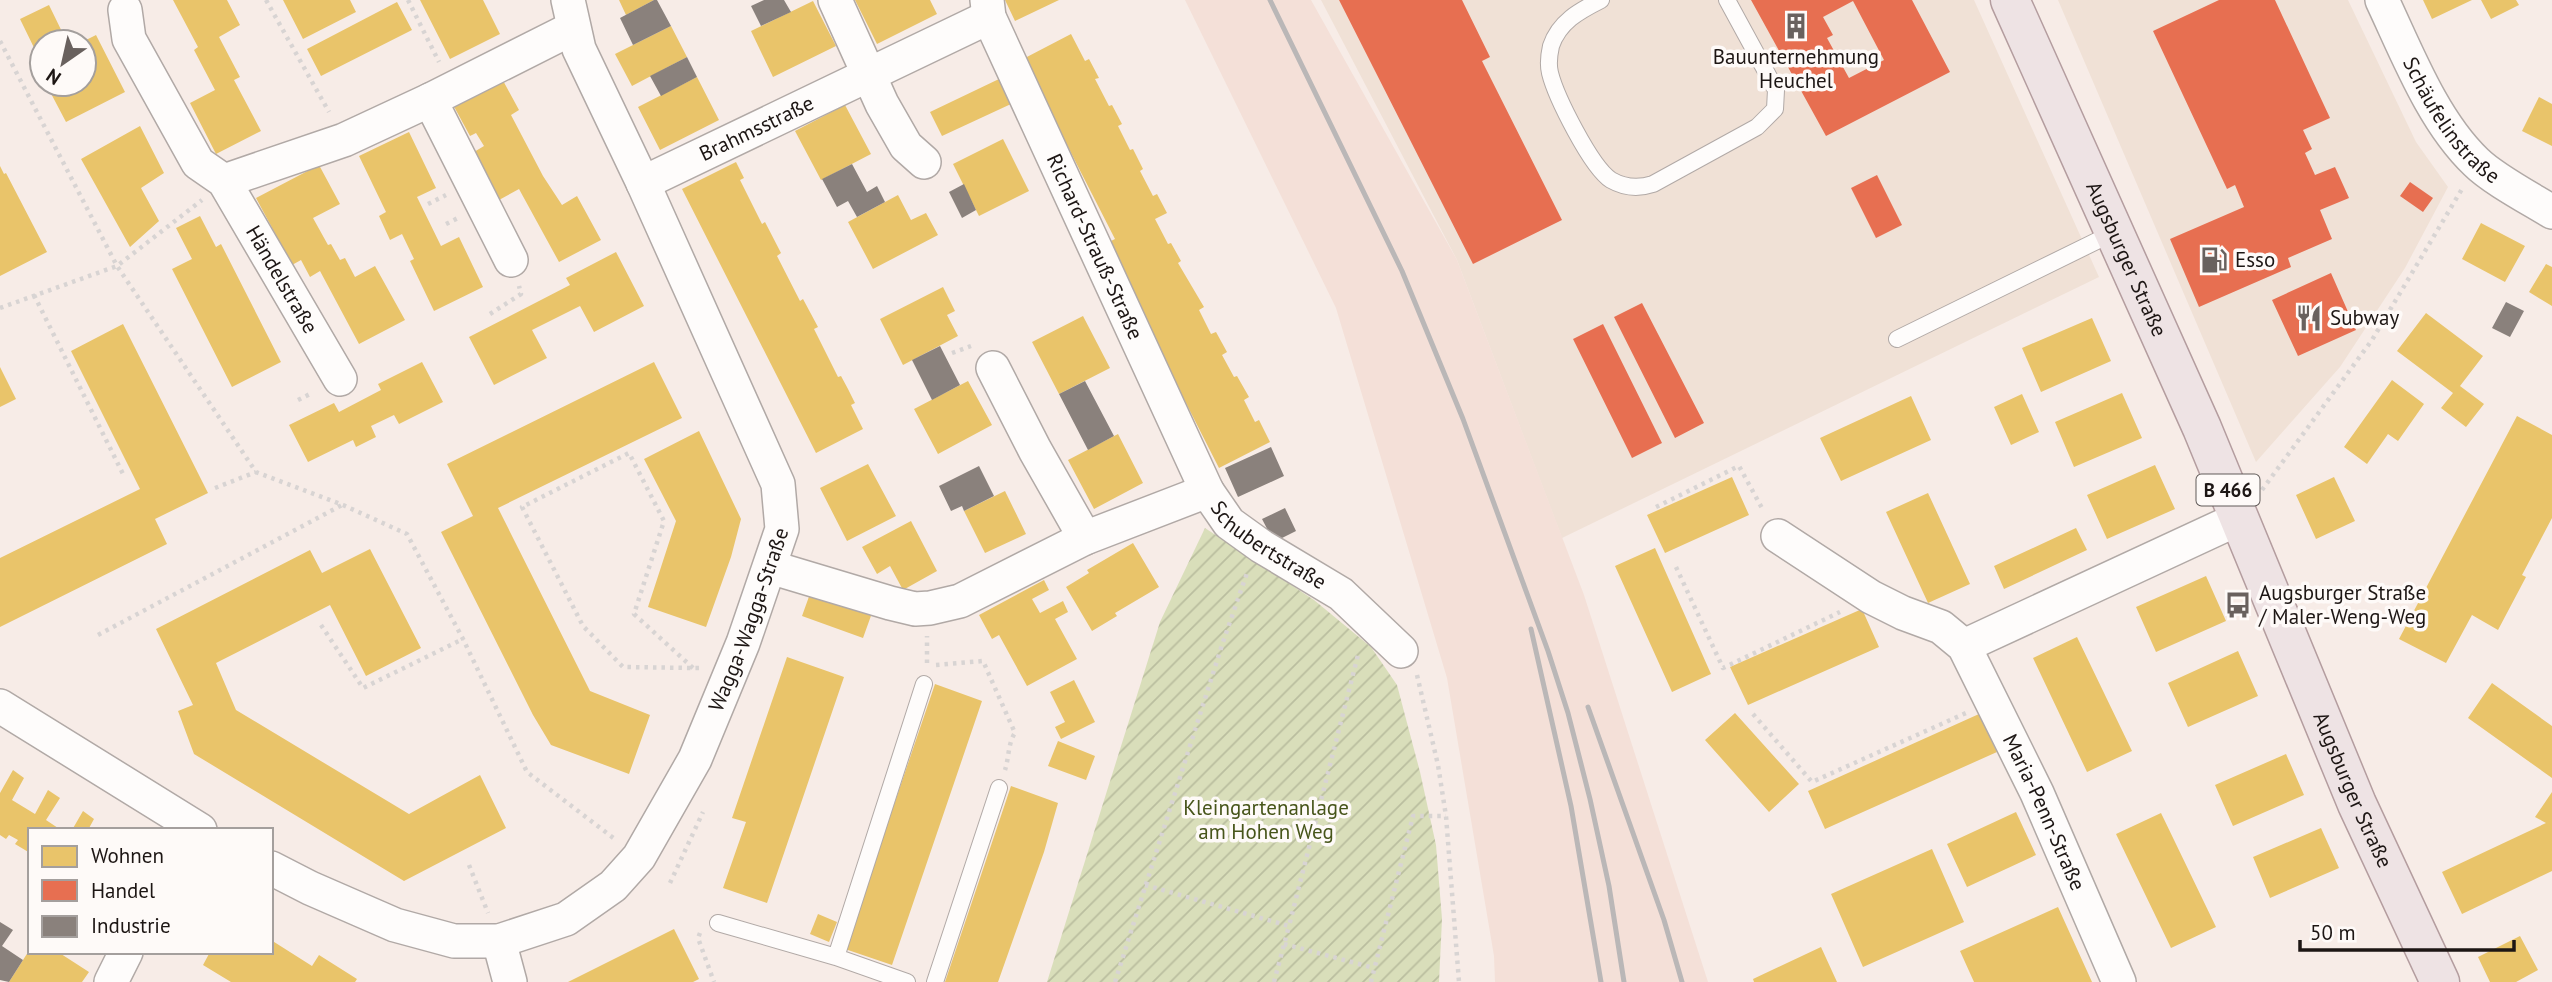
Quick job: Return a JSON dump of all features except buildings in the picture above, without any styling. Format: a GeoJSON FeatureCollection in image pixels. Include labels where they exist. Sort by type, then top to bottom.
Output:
{"type":"FeatureCollection","features":[{"type":"Feature","properties":{"kind":"main road","name":"Augsburger Straße"},"geometry":{"type":"LineString","coordinates":[[2010,0],[2240,518],[2357,804],[2440,982]]}},
{"type":"Feature","properties":{"kind":"street"},"geometry":{"type":"LineString","coordinates":[[835,0],[870,73],[891,100],[905,146],[924,162]]}},
{"type":"Feature","properties":{"kind":"street","name":"Schäufelinstraße"},"geometry":{"type":"LineString","coordinates":[[2382,0],[2425,91],[2456,139],[2477,163],[2552,212]]}},
{"type":"Feature","properties":{"kind":"street","name":"Brahmsstraße"},"geometry":{"type":"LineString","coordinates":[[643,183],[870,73],[988,8]]}},
{"type":"Feature","properties":{"kind":"street","name":"Richard-Strauß-Straße"},"geometry":{"type":"LineString","coordinates":[[988,8],[1207,492]]}},
{"type":"Feature","properties":{"kind":"street","name":"Händelstraße"},"geometry":{"type":"LineString","coordinates":[[125,10],[129,39],[198,163],[224,181],[340,379]]}},
{"type":"Feature","properties":{"kind":"street"},"geometry":{"type":"LineString","coordinates":[[224,181],[344,140],[441,94],[570,14]]}},
{"type":"Feature","properties":{"kind":"street","name":"Wagga-Wagga-Straße"},"geometry":{"type":"LineString","coordinates":[[273,869],[395,925],[454,941],[499,941],[566,919],[612,886],[639,857],[695,759],[770,567],[782,530],[778,484],[643,183],[579,49],[570,14]]}},
{"type":"Feature","properties":{"kind":"street"},"geometry":{"type":"LineString","coordinates":[[441,94],[511,260]]}},
{"type":"Feature","properties":{"kind":"street"},"geometry":{"type":"LineString","coordinates":[[993,368],[1035,450],[1085,537]]}},
{"type":"Feature","properties":{"kind":"street","name":"Schubertstraße"},"geometry":{"type":"LineString","coordinates":[[770,567],[890,603],[915,609],[930,608],[960,601],[1085,537],[1207,492],[1229,523],[1261,546],[1341,594],[1401,651]]}},
{"type":"Feature","properties":{"kind":"street"},"geometry":{"type":"LineString","coordinates":[[1964,646],[2240,518]]}},
{"type":"Feature","properties":{"kind":"street","name":"Maria-Penn-Straße"},"geometry":{"type":"LineString","coordinates":[[1778,536],[1871,597],[1941,627],[1964,646],[2037,793],[2119,982]]}},
{"type":"Feature","properties":{"kind":"street"},"geometry":{"type":"LineString","coordinates":[[0,706],[197,828]]}},
{"type":"Feature","properties":{"kind":"street"},"geometry":{"type":"LineString","coordinates":[[499,941],[510,982]]}},
{"type":"Feature","properties":{"kind":"street"},"geometry":{"type":"LineString","coordinates":[[111,982],[126,954]]}},
{"type":"Feature","properties":{"kind":"lane"},"geometry":{"type":"LineString","coordinates":[[1601,0],[1573,16],[1558,32],[1549,60],[1550,73],[1578,136],[1601,171],[1622,185],[1641,188],[1757,127],[1775,109],[1776,90],[1727,0]]}},
{"type":"Feature","properties":{"kind":"lane"},"geometry":{"type":"LineString","coordinates":[[1897,339],[2115,232]]}},
{"type":"Feature","properties":{"kind":"lane"},"geometry":{"type":"LineString","coordinates":[[836,957],[925,684]]}},
{"type":"Feature","properties":{"kind":"lane"},"geometry":{"type":"LineString","coordinates":[[935,982],[999,788]]}},
{"type":"Feature","properties":{"kind":"lane"},"geometry":{"type":"LineString","coordinates":[[710,924],[836,957],[907,982]]}},
{"type":"Feature","properties":{"kind":"path"},"geometry":{"type":"LineString","coordinates":[[266,0],[344,140]]}},
{"type":"Feature","properties":{"kind":"path"},"geometry":{"type":"LineString","coordinates":[[408,0],[441,94]]}},
{"type":"Feature","properties":{"kind":"path"},"geometry":{"type":"LineString","coordinates":[[0,41],[117,265],[256,472],[343,505],[407,534],[463,639],[527,772],[639,857]]}},
{"type":"Feature","properties":{"kind":"path"},"geometry":{"type":"LineString","coordinates":[[2240,518],[2372,340],[2477,163]]}},
{"type":"Feature","properties":{"kind":"path"},"geometry":{"type":"LineString","coordinates":[[0,308],[117,265],[224,181]]}},
{"type":"Feature","properties":{"kind":"path"},"geometry":{"type":"LineString","coordinates":[[34,295],[124,476]]}},
{"type":"Feature","properties":{"kind":"path"},"geometry":{"type":"LineString","coordinates":[[692,668],[634,614],[664,521],[629,453],[522,507],[583,626],[623,667],[692,668],[732,668]]}},
{"type":"Feature","properties":{"kind":"path"},"geometry":{"type":"LineString","coordinates":[[1656,507],[1739,466],[1778,536]]}},
{"type":"Feature","properties":{"kind":"path"},"geometry":{"type":"LineString","coordinates":[[215,488],[256,472]]}},
{"type":"Feature","properties":{"kind":"path"},"geometry":{"type":"LineString","coordinates":[[99,635],[343,505]]}},
{"type":"Feature","properties":{"kind":"path"},"geometry":{"type":"LineString","coordinates":[[1115,982],[1222,645],[1250,565],[1261,546]]}},
{"type":"Feature","properties":{"kind":"path"},"geometry":{"type":"LineString","coordinates":[[1676,567],[1723,668],[1871,597]]}},
{"type":"Feature","properties":{"kind":"path"},"geometry":{"type":"LineString","coordinates":[[930,608],[927,666],[983,661],[1015,733],[1010,740],[1010,757],[999,788]]}},
{"type":"Feature","properties":{"kind":"path"},"geometry":{"type":"LineString","coordinates":[[1274,982],[1360,646],[1374,624]]}},
{"type":"Feature","properties":{"kind":"path"},"geometry":{"type":"LineString","coordinates":[[321,625],[363,688],[463,639]]}},
{"type":"Feature","properties":{"kind":"path"},"geometry":{"type":"LineString","coordinates":[[1401,651],[1420,678],[1446,816],[1459,982]]}},
{"type":"Feature","properties":{"kind":"path"},"geometry":{"type":"LineString","coordinates":[[1753,714],[1812,782],[1991,701]]}},
{"type":"Feature","properties":{"kind":"path"},"geometry":{"type":"LineString","coordinates":[[1371,982],[1413,816],[1446,816]]}},
{"type":"Feature","properties":{"kind":"path"},"geometry":{"type":"LineString","coordinates":[[469,865],[499,941]]}},
{"type":"Feature","properties":{"kind":"path"},"geometry":{"type":"LineString","coordinates":[[1145,885],[1289,926]]}},
{"type":"Feature","properties":{"kind":"path"},"geometry":{"type":"LineString","coordinates":[[710,924],[698,938],[714,982]]}},
{"type":"Feature","properties":{"kind":"path"},"geometry":{"type":"LineString","coordinates":[[1284,944],[1374,968]]}},
{"type":"Feature","properties":{"kind":"shaded area"},"geometry":{"type":"Polygon","coordinates":[[[1185,0],[1311,0],[1457,260],[1584,595],[1708,982],[1495,982],[1494,956],[1447,678],[1336,308],[1185,0]]]}},
{"type":"Feature","properties":{"kind":"shaded area"},"geometry":{"type":"Polygon","coordinates":[[[1321,0],[1974,0],[2099,277],[1562,538],[1457,260],[1321,0]]]}},
{"type":"Feature","properties":{"kind":"shaded area"},"geometry":{"type":"Polygon","coordinates":[[[2058,0],[2348,0],[2416,142],[2448,187],[2405,268],[2340,367],[2256,462],[2058,0]]]}},
{"type":"Feature","properties":{"kind":"green space","name":"Kleingartenanlage am Hohen Weg"},"geometry":{"type":"Polygon","coordinates":[[[1205,528],[1314,600],[1371,647],[1397,685],[1436,845],[1442,919],[1439,982],[1047,982],[1160,622],[1205,528]]]}},
{"type":"Feature","properties":{"kind":"railway"},"geometry":{"type":"LineString","coordinates":[[1270,0],[1402,271],[1463,419],[1548,651],[1568,713],[1590,799],[1609,886],[1624,982]]}},
{"type":"Feature","properties":{"kind":"railway"},"geometry":{"type":"LineString","coordinates":[[1531,629],[1571,806],[1601,982]]}},
{"type":"Feature","properties":{"kind":"railway"},"geometry":{"type":"LineString","coordinates":[[1588,707],[1664,920],[1682,982]]}},
{"type":"Feature","properties":{"kind":"place","name":"Bauunternehmung Heuchel"},"geometry":{"type":"Point","coordinates":[1796,26]}},
{"type":"Feature","properties":{"kind":"place","name":"Esso"},"geometry":{"type":"Point","coordinates":[2214,260]}},
{"type":"Feature","properties":{"kind":"place","name":"Subway"},"geometry":{"type":"Point","coordinates":[2309,318]}},
{"type":"Feature","properties":{"kind":"place","name":"Augsburger Straße / Maler-Weng-Weg"},"geometry":{"type":"Point","coordinates":[2238,605]}}]}
